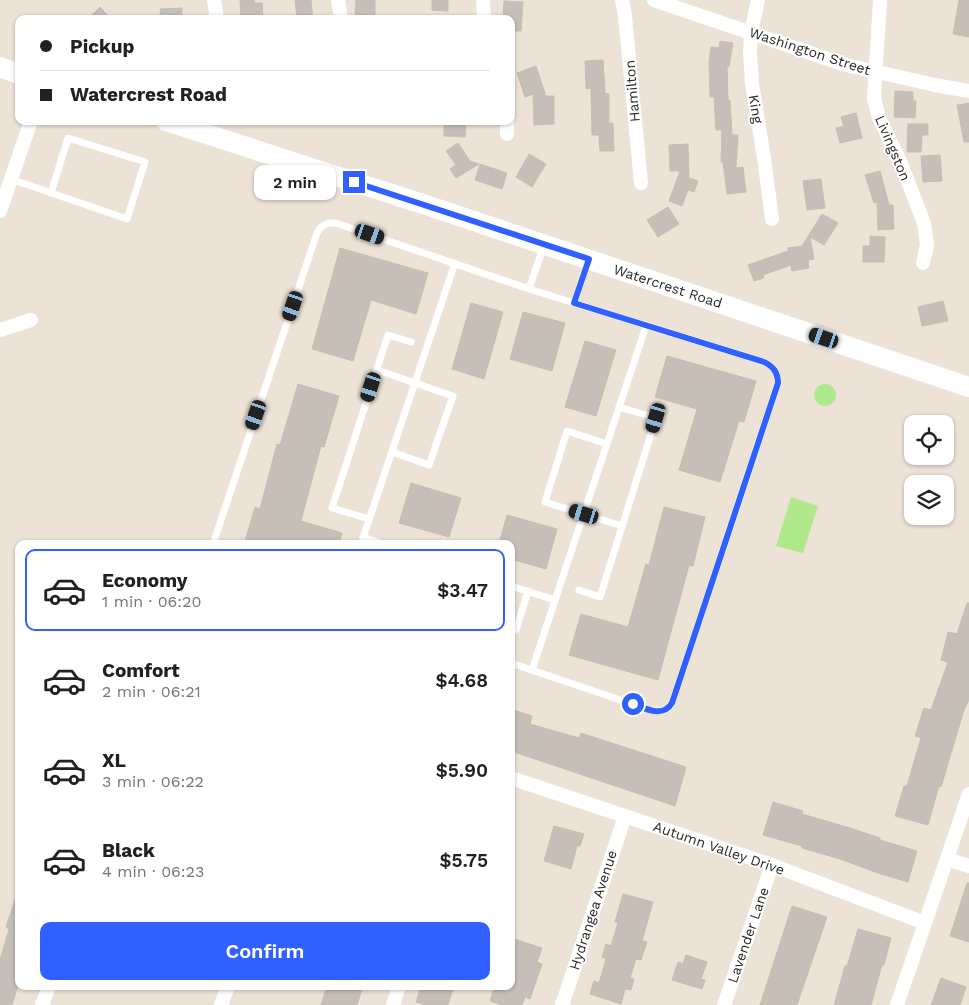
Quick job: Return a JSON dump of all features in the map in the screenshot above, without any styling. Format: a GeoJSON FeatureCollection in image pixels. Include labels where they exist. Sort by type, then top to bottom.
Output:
{"type":"FeatureCollection","features":[{"type":"Feature","properties":{"kind":"street"},"geometry":{"type":"LineString","coordinates":[[214,0],[216,15]]}},
{"type":"Feature","properties":{"kind":"street"},"geometry":{"type":"LineString","coordinates":[[338,0],[341,15]]}},
{"type":"Feature","properties":{"kind":"street"},"geometry":{"type":"LineString","coordinates":[[483,0],[484,15]]}},
{"type":"Feature","properties":{"kind":"street","name":"Hamilton"},"geometry":{"type":"LineString","coordinates":[[622,0],[640,183]]}},
{"type":"Feature","properties":{"kind":"street","name":"Washington Street"},"geometry":{"type":"LineString","coordinates":[[654,0],[828,59],[876,72],[969,91]]}},
{"type":"Feature","properties":{"kind":"street","name":"King"},"geometry":{"type":"LineString","coordinates":[[758,0],[751,33],[750,52],[752,83],[772,219]]}},
{"type":"Feature","properties":{"kind":"street","name":"Livingston"},"geometry":{"type":"LineString","coordinates":[[880,0],[874,99],[879,118],[900,161],[924,223],[927,244],[923,263]]}},
{"type":"Feature","properties":{"kind":"street"},"geometry":{"type":"LineString","coordinates":[[0,68],[15,73]]}},
{"type":"Feature","properties":{"kind":"street"},"geometry":{"type":"LineString","coordinates":[[0,211],[30,125]]}},
{"type":"Feature","properties":{"kind":"street","name":"Watercrest Road"},"geometry":{"type":"LineString","coordinates":[[178,125],[589,259],[969,386]]}},
{"type":"Feature","properties":{"kind":"street"},"geometry":{"type":"LineString","coordinates":[[0,330],[31,320]]}},
{"type":"Feature","properties":{"kind":"street","name":"Autumn Valley Drive"},"geometry":{"type":"LineString","coordinates":[[515,779],[772,864],[925,923]]}},
{"type":"Feature","properties":{"kind":"street"},"geometry":{"type":"LineString","coordinates":[[897,1005],[969,794]]}},
{"type":"Feature","properties":{"kind":"street","name":"Hydrangea Avenue"},"geometry":{"type":"LineString","coordinates":[[562,1005],[625,816]]}},
{"type":"Feature","properties":{"kind":"street"},"geometry":{"type":"LineString","coordinates":[[947,859],[969,866]]}},
{"type":"Feature","properties":{"kind":"street","name":"Lavender Lane"},"geometry":{"type":"LineString","coordinates":[[724,1005],[772,864]]}},
{"type":"Feature","properties":{"kind":"street"},"geometry":{"type":"LineString","coordinates":[[42,1005],[48,990]]}},
{"type":"Feature","properties":{"kind":"street"},"geometry":{"type":"LineString","coordinates":[[221,1005],[227,990]]}},
{"type":"Feature","properties":{"kind":"street"},"geometry":{"type":"LineString","coordinates":[[393,1005],[398,990]]}},
{"type":"Feature","properties":{"kind":"lane"},"geometry":{"type":"LineString","coordinates":[[11,179],[50,193],[127,219],[145,162],[68,138],[50,193]]}},
{"type":"Feature","properties":{"kind":"lane"},"geometry":{"type":"LineString","coordinates":[[214,540],[319,229],[326,223],[336,223],[529,289],[764,362],[772,367],[778,378],[778,383],[669,708],[657,712],[515,664]]}},
{"type":"Feature","properties":{"kind":"lane"},"geometry":{"type":"LineString","coordinates":[[529,289],[544,245]]}},
{"type":"Feature","properties":{"kind":"lane"},"geometry":{"type":"LineString","coordinates":[[574,303],[589,259]]}},
{"type":"Feature","properties":{"kind":"lane"},"geometry":{"type":"LineString","coordinates":[[362,540],[455,263]]}},
{"type":"Feature","properties":{"kind":"lane"},"geometry":{"type":"LineString","coordinates":[[532,670],[646,326]]}},
{"type":"Feature","properties":{"kind":"lane"},"geometry":{"type":"LineString","coordinates":[[369,519],[332,508],[388,334],[411,342]]}},
{"type":"Feature","properties":{"kind":"lane"},"geometry":{"type":"LineString","coordinates":[[377,370],[453,396],[429,465],[392,452]]}},
{"type":"Feature","properties":{"kind":"lane"},"geometry":{"type":"LineString","coordinates":[[579,590],[600,597],[656,418],[619,407]]}},
{"type":"Feature","properties":{"kind":"lane"},"geometry":{"type":"LineString","coordinates":[[607,444],[567,431],[545,502],[622,526]]}},
{"type":"Feature","properties":{"kind":"lane"},"geometry":{"type":"LineString","coordinates":[[515,587],[555,600]]}},
{"type":"Feature","properties":{"kind":"lane"},"geometry":{"type":"LineString","coordinates":[[515,630],[528,591]]}},
{"type":"Feature","properties":{"kind":"green space"},"geometry":{"type":"Polygon","coordinates":[[[825,384],[833,387],[836,395],[833,403],[825,406],[817,403],[814,395],[817,387],[825,384]]]}},
{"type":"Feature","properties":{"kind":"green space"},"geometry":{"type":"Polygon","coordinates":[[[791,497],[818,506],[803,553],[776,546],[791,497]]]}},
{"type":"Feature","properties":{"kind":"building"},"geometry":{"type":"Polygon","coordinates":[[[240,0],[254,0],[255,3],[262,3],[263,15],[241,15],[240,0]]]}},
{"type":"Feature","properties":{"kind":"building"},"geometry":{"type":"Polygon","coordinates":[[[295,0],[311,0],[313,15],[297,15],[295,0]]]}},
{"type":"Feature","properties":{"kind":"building"},"geometry":{"type":"Polygon","coordinates":[[[356,0],[375,0],[375,15],[355,15],[356,0]]]}},
{"type":"Feature","properties":{"kind":"building"},"geometry":{"type":"Polygon","coordinates":[[[432,0],[448,0],[448,11],[432,10],[432,0]]]}},
{"type":"Feature","properties":{"kind":"building"},"geometry":{"type":"Polygon","coordinates":[[[959,0],[969,0],[969,37],[953,34],[959,0]]]}},
{"type":"Feature","properties":{"kind":"building"},"geometry":{"type":"Polygon","coordinates":[[[504,1],[523,2],[521,31],[515,31],[515,15],[503,15],[504,1]]]}},
{"type":"Feature","properties":{"kind":"building"},"geometry":{"type":"Polygon","coordinates":[[[100,7],[107,15],[92,15],[100,7]]]}},
{"type":"Feature","properties":{"kind":"building"},"geometry":{"type":"Polygon","coordinates":[[[182,8],[182,15],[161,15],[160,9],[182,8]]]}},
{"type":"Feature","properties":{"kind":"building"},"geometry":{"type":"Polygon","coordinates":[[[720,41],[733,43],[729,67],[727,66],[728,100],[730,100],[732,135],[738,135],[736,168],[743,167],[746,192],[727,194],[723,162],[721,162],[722,130],[716,130],[714,97],[710,97],[709,62],[711,47],[719,48],[720,41]]]}},
{"type":"Feature","properties":{"kind":"building"},"geometry":{"type":"Polygon","coordinates":[[[603,60],[605,93],[609,94],[609,123],[613,123],[614,151],[600,151],[599,135],[592,135],[591,88],[586,89],[585,61],[603,60]]]}},
{"type":"Feature","properties":{"kind":"building"},"geometry":{"type":"Polygon","coordinates":[[[536,66],[546,96],[554,96],[554,124],[534,125],[533,94],[525,97],[517,73],[536,66]]]}},
{"type":"Feature","properties":{"kind":"building"},"geometry":{"type":"Polygon","coordinates":[[[895,91],[913,92],[913,101],[916,101],[915,118],[894,117],[895,91]]]}},
{"type":"Feature","properties":{"kind":"building"},"geometry":{"type":"Polygon","coordinates":[[[969,103],[969,142],[964,142],[957,105],[969,103]]]}},
{"type":"Feature","properties":{"kind":"building"},"geometry":{"type":"Polygon","coordinates":[[[856,113],[862,138],[840,143],[836,128],[844,126],[841,117],[856,113]]]}},
{"type":"Feature","properties":{"kind":"building"},"geometry":{"type":"Polygon","coordinates":[[[908,124],[928,124],[928,135],[922,135],[921,152],[907,152],[908,124]]]}},
{"type":"Feature","properties":{"kind":"building"},"geometry":{"type":"Polygon","coordinates":[[[444,125],[466,125],[465,137],[444,136],[444,125]]]}},
{"type":"Feature","properties":{"kind":"building"},"geometry":{"type":"Polygon","coordinates":[[[458,143],[470,161],[479,164],[456,178],[450,169],[456,165],[446,151],[458,143]]]}},
{"type":"Feature","properties":{"kind":"building"},"geometry":{"type":"Polygon","coordinates":[[[688,144],[689,178],[698,181],[694,192],[688,190],[682,206],[669,201],[680,171],[670,171],[669,145],[688,144]]]}},
{"type":"Feature","properties":{"kind":"building"},"geometry":{"type":"Polygon","coordinates":[[[529,154],[546,164],[532,187],[516,177],[529,154]]]}},
{"type":"Feature","properties":{"kind":"building"},"geometry":{"type":"Polygon","coordinates":[[[940,155],[942,181],[923,182],[921,156],[940,155]]]}},
{"type":"Feature","properties":{"kind":"building"},"geometry":{"type":"Polygon","coordinates":[[[480,164],[507,173],[502,189],[475,180],[480,164]]]}},
{"type":"Feature","properties":{"kind":"building"},"geometry":{"type":"Polygon","coordinates":[[[880,171],[889,205],[893,205],[894,229],[878,230],[877,202],[874,203],[865,175],[880,171]]]}},
{"type":"Feature","properties":{"kind":"building"},"geometry":{"type":"Polygon","coordinates":[[[821,179],[825,208],[807,210],[803,181],[821,179]]]}},
{"type":"Feature","properties":{"kind":"building"},"geometry":{"type":"Polygon","coordinates":[[[668,207],[679,224],[658,237],[647,220],[668,207]]]}},
{"type":"Feature","properties":{"kind":"building"},"geometry":{"type":"Polygon","coordinates":[[[822,214],[838,223],[824,245],[810,237],[814,259],[808,260],[809,268],[792,271],[791,265],[763,275],[764,278],[754,281],[748,265],[788,251],[788,248],[802,246],[822,214]]]}},
{"type":"Feature","properties":{"kind":"building"},"geometry":{"type":"Polygon","coordinates":[[[870,236],[885,237],[884,262],[863,262],[863,246],[870,246],[870,236]]]}},
{"type":"Feature","properties":{"kind":"building"},"geometry":{"type":"Polygon","coordinates":[[[340,248],[428,273],[416,314],[371,300],[353,361],[312,349],[340,248]]]}},
{"type":"Feature","properties":{"kind":"building"},"geometry":{"type":"Polygon","coordinates":[[[943,301],[948,321],[922,326],[918,307],[943,301]]]}},
{"type":"Feature","properties":{"kind":"building"},"geometry":{"type":"Polygon","coordinates":[[[471,303],[503,312],[484,379],[452,369],[471,303]]]}},
{"type":"Feature","properties":{"kind":"building"},"geometry":{"type":"Polygon","coordinates":[[[523,312],[565,323],[552,371],[510,359],[523,312]]]}},
{"type":"Feature","properties":{"kind":"building"},"geometry":{"type":"Polygon","coordinates":[[[585,341],[616,350],[596,416],[565,407],[585,341]]]}},
{"type":"Feature","properties":{"kind":"building"},"geometry":{"type":"Polygon","coordinates":[[[667,356],[756,381],[744,422],[739,421],[720,482],[679,470],[697,409],[655,397],[667,356]]]}},
{"type":"Feature","properties":{"kind":"building"},"geometry":{"type":"Polygon","coordinates":[[[298,384],[339,396],[324,447],[321,446],[301,521],[342,533],[340,540],[245,540],[255,507],[260,509],[277,444],[280,445],[298,384]]]}},
{"type":"Feature","properties":{"kind":"building"},"geometry":{"type":"Polygon","coordinates":[[[411,483],[461,498],[449,537],[399,523],[411,483]]]}},
{"type":"Feature","properties":{"kind":"building"},"geometry":{"type":"Polygon","coordinates":[[[664,507],[705,517],[693,566],[689,565],[658,680],[569,655],[581,614],[628,627],[646,564],[649,565],[664,507]]]}},
{"type":"Feature","properties":{"kind":"building"},"geometry":{"type":"Polygon","coordinates":[[[507,515],[557,529],[546,569],[515,560],[515,540],[500,540],[507,515]]]}},
{"type":"Feature","properties":{"kind":"building"},"geometry":{"type":"Polygon","coordinates":[[[967,603],[969,603],[969,700],[964,710],[941,787],[939,786],[928,825],[895,816],[904,786],[907,786],[921,738],[915,736],[924,708],[931,710],[948,662],[941,660],[948,632],[957,634],[967,603]]]}},
{"type":"Feature","properties":{"kind":"building"},"geometry":{"type":"Polygon","coordinates":[[[515,710],[532,716],[530,724],[579,738],[581,733],[686,767],[675,806],[515,752],[515,710]]]}},
{"type":"Feature","properties":{"kind":"building"},"geometry":{"type":"Polygon","coordinates":[[[773,802],[803,811],[802,814],[917,851],[908,882],[802,848],[802,846],[763,835],[773,802]]]}},
{"type":"Feature","properties":{"kind":"building"},"geometry":{"type":"Polygon","coordinates":[[[554,826],[584,834],[580,846],[577,846],[571,869],[544,861],[554,826]]]}},
{"type":"Feature","properties":{"kind":"building"},"geometry":{"type":"Polygon","coordinates":[[[967,883],[969,883],[969,942],[950,936],[967,883]]]}},
{"type":"Feature","properties":{"kind":"building"},"geometry":{"type":"Polygon","coordinates":[[[623,894],[653,902],[642,941],[647,942],[641,960],[636,959],[630,978],[634,979],[631,990],[625,989],[621,1004],[590,994],[594,981],[599,983],[606,959],[602,957],[606,944],[611,946],[618,923],[615,922],[623,894]]]}},
{"type":"Feature","properties":{"kind":"building"},"geometry":{"type":"Polygon","coordinates":[[[15,900],[15,990],[17,990],[12,1005],[0,1005],[0,960],[9,929],[6,927],[15,900]]]}},
{"type":"Feature","properties":{"kind":"building"},"geometry":{"type":"Polygon","coordinates":[[[792,906],[827,917],[797,1005],[760,1005],[792,906]]]}},
{"type":"Feature","properties":{"kind":"building"},"geometry":{"type":"Polygon","coordinates":[[[858,929],[891,938],[884,965],[882,965],[871,1005],[834,1005],[845,966],[847,966],[858,929]]]}},
{"type":"Feature","properties":{"kind":"building"},"geometry":{"type":"Polygon","coordinates":[[[515,939],[542,948],[537,962],[542,964],[530,999],[525,997],[522,1005],[502,1005],[490,1001],[494,990],[515,990],[515,939]]]}},
{"type":"Feature","properties":{"kind":"building"},"geometry":{"type":"Polygon","coordinates":[[[686,955],[707,962],[701,979],[705,980],[702,989],[672,980],[678,962],[683,964],[686,955]]]}},
{"type":"Feature","properties":{"kind":"building"},"geometry":{"type":"Polygon","coordinates":[[[941,978],[966,987],[960,1005],[931,1005],[941,978]]]}},
{"type":"Feature","properties":{"kind":"building"},"geometry":{"type":"Polygon","coordinates":[[[326,990],[362,990],[357,1005],[321,1005],[326,990]]]}},
{"type":"Feature","properties":{"kind":"building"},"geometry":{"type":"Polygon","coordinates":[[[420,990],[453,990],[448,1005],[426,1005],[416,1002],[420,990]]]}},
{"type":"Feature","properties":{"kind":"route"},"geometry":{"type":"LineString","coordinates":[[354,182],[589,259],[574,303],[764,362],[776,372],[778,383],[672,703],[669,708],[657,712],[633,704]]}}]}
